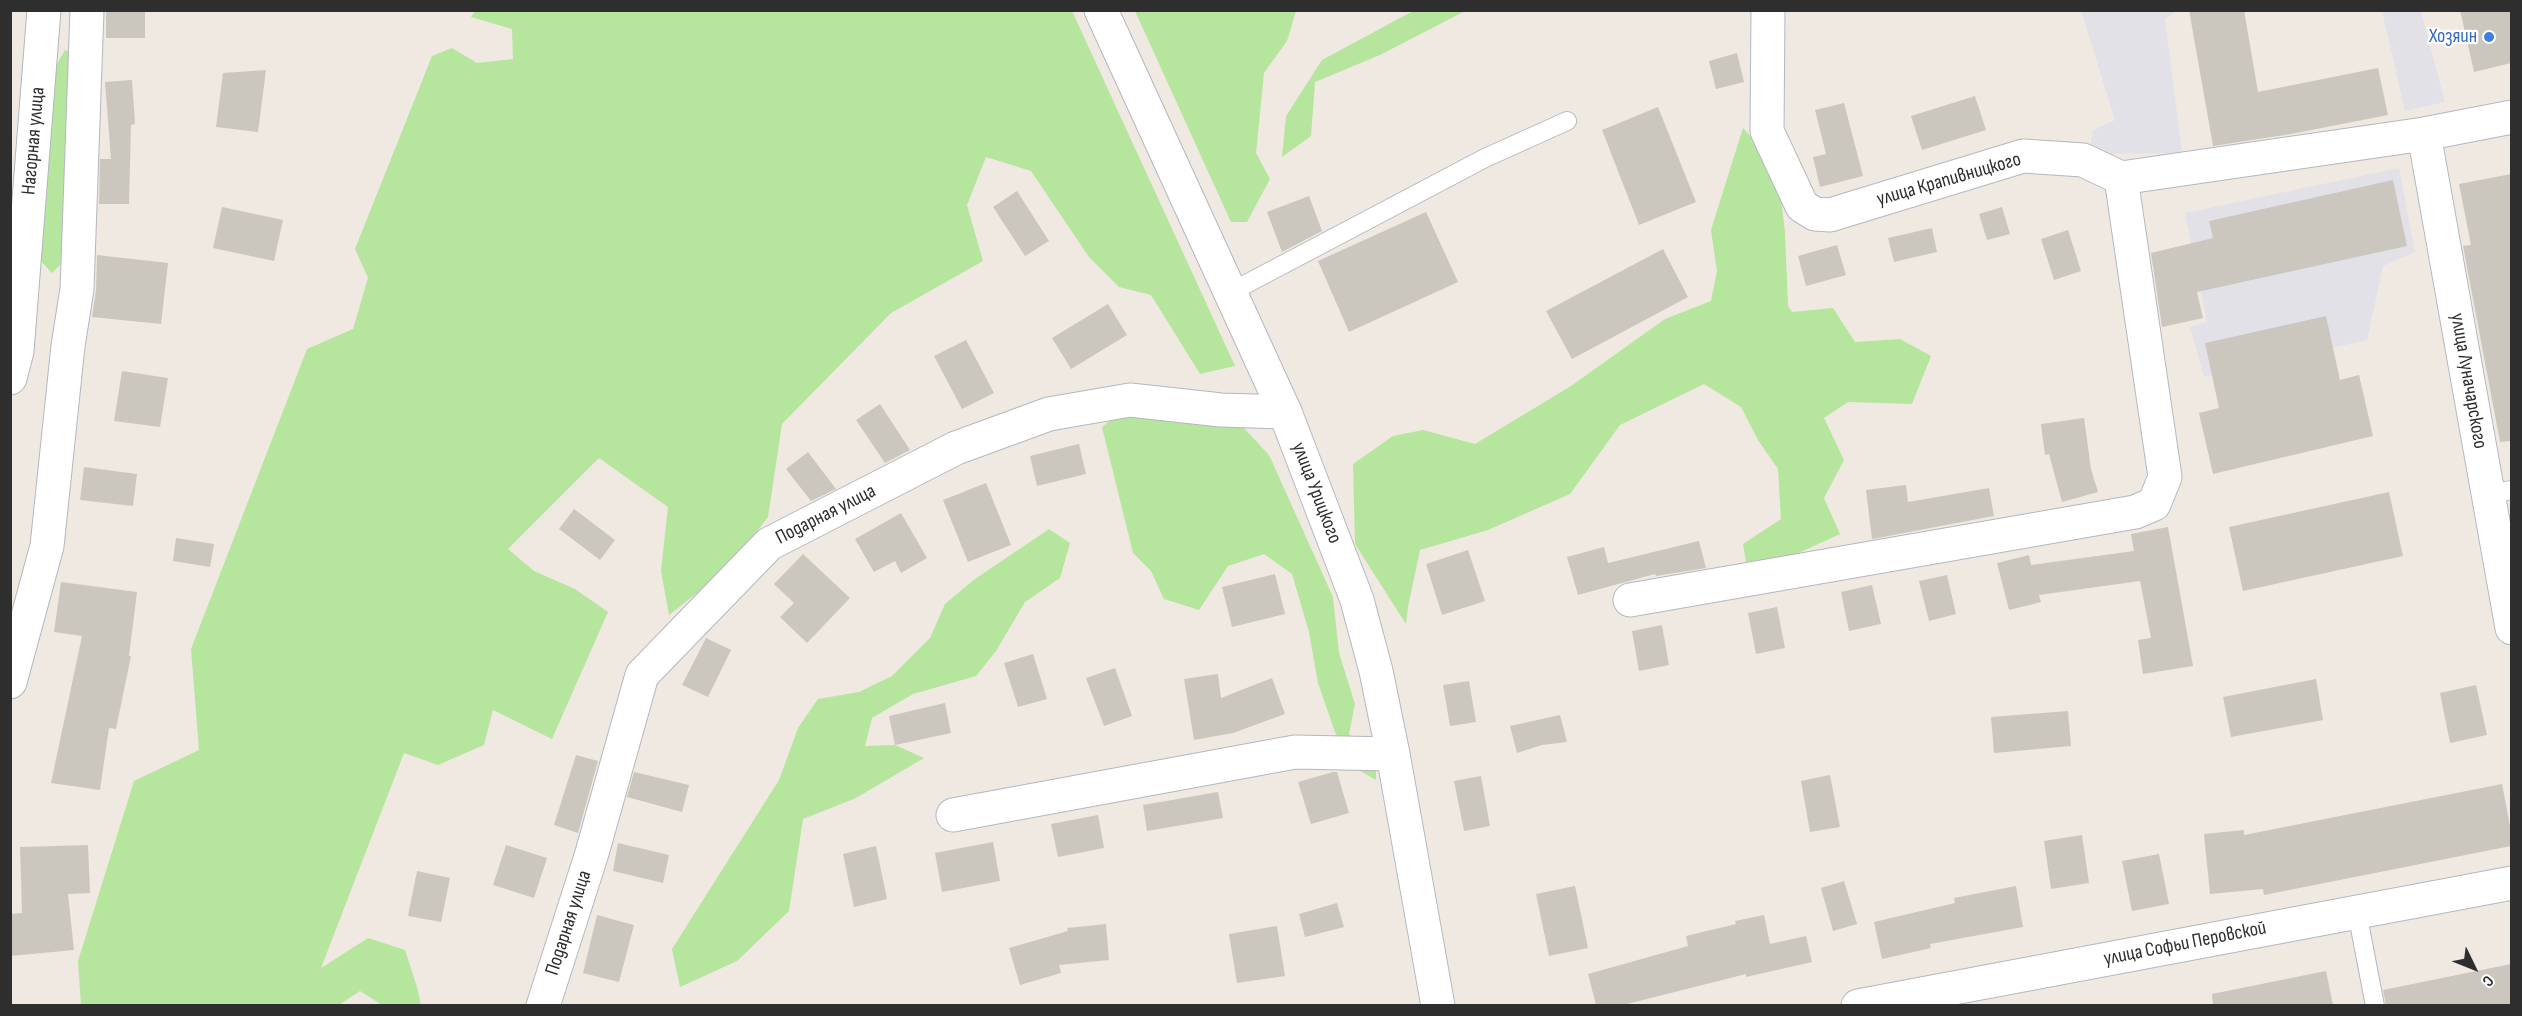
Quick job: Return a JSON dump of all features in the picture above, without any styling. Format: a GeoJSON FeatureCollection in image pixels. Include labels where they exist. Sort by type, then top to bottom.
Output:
{"type":"FeatureCollection","features":[{"type":"Feature","properties":{"kind":"street","name":"Нагорная улица"},"geometry":{"type":"LineString","coordinates":[[10,378],[17,351],[44,10]]}},
{"type":"Feature","properties":{"kind":"street"},"geometry":{"type":"LineString","coordinates":[[10,682],[47,546],[68,346],[77,289],[87,10]]}},
{"type":"Feature","properties":{"kind":"street","name":"улица Урицкого"},"geometry":{"type":"LineString","coordinates":[[1101,10],[1285,412],[1357,600],[1376,672],[1393,754],[1438,1005]]}},
{"type":"Feature","properties":{"kind":"street","name":"улица Крапивницкого"},"geometry":{"type":"LineString","coordinates":[[1768,10],[1767,131],[1802,206],[1815,214],[1830,215],[2023,156],[2082,160],[2121,178]]}},
{"type":"Feature","properties":{"kind":"street"},"geometry":{"type":"LineString","coordinates":[[1630,600],[2135,512],[2154,504],[2165,477],[2121,178],[2424,134],[2511,117]]}},
{"type":"Feature","properties":{"kind":"street","name":"улица Луначарского"},"geometry":{"type":"LineString","coordinates":[[2424,134],[2500,492],[2511,628]]}},
{"type":"Feature","properties":{"kind":"street","name":"Подарная улица"},"geometry":{"type":"LineString","coordinates":[[543,1005],[591,853],[642,675],[769,544],[956,448],[1050,414],[1130,399],[1221,410],[1285,412]]}},
{"type":"Feature","properties":{"kind":"street"},"geometry":{"type":"LineString","coordinates":[[953,815],[1295,752],[1393,754]]}},
{"type":"Feature","properties":{"kind":"street","name":"улица Софьи Перовской"},"geometry":{"type":"LineString","coordinates":[[1858,1005],[2511,883]]}},
{"type":"Feature","properties":{"kind":"lane"},"geometry":{"type":"LineString","coordinates":[[1231,292],[1485,158],[1567,120]]}},
{"type":"Feature","properties":{"kind":"lane"},"geometry":{"type":"LineString","coordinates":[[2357,912],[2374,1005]]}},
{"type":"Feature","properties":{"kind":"shaded area"},"geometry":{"type":"Polygon","coordinates":[[[2081,11],[2173,11],[2174,13],[2165,19],[2182,153],[2089,154],[2093,130],[2115,120],[2081,11]]]}},
{"type":"Feature","properties":{"kind":"shaded area"},"geometry":{"type":"Polygon","coordinates":[[[2382,11],[2421,11],[2445,102],[2405,111],[2382,11]]]}},
{"type":"Feature","properties":{"kind":"shaded area"},"geometry":{"type":"Polygon","coordinates":[[[2399,168],[2415,252],[2383,266],[2367,340],[2204,377],[2190,327],[2207,322],[2185,213],[2399,168]]]}},
{"type":"Feature","properties":{"kind":"green space"},"geometry":{"type":"Polygon","coordinates":[[[475,11],[1072,11],[1235,366],[1200,374],[1151,295],[1119,287],[1089,257],[1031,171],[986,157],[967,205],[983,261],[891,313],[782,424],[768,517],[730,567],[669,615],[661,571],[668,507],[599,458],[508,549],[534,571],[575,589],[608,612],[552,739],[493,710],[484,745],[438,765],[404,753],[321,968],[368,938],[405,950],[421,1005],[382,1005],[360,991],[339,1005],[81,1005],[78,961],[134,781],[199,750],[191,649],[307,349],[353,329],[368,278],[355,249],[432,56],[452,48],[477,63],[513,59],[512,29],[471,17],[475,11]]]}},
{"type":"Feature","properties":{"kind":"green space"},"geometry":{"type":"Polygon","coordinates":[[[1135,11],[1296,11],[1287,41],[1264,73],[1256,153],[1270,179],[1247,222],[1231,222],[1135,11]]]}},
{"type":"Feature","properties":{"kind":"green space"},"geometry":{"type":"Polygon","coordinates":[[[1413,11],[1465,11],[1380,55],[1315,82],[1311,136],[1282,157],[1286,116],[1322,60],[1413,11]]]}},
{"type":"Feature","properties":{"kind":"green space"},"geometry":{"type":"Polygon","coordinates":[[[65,50],[77,53],[65,260],[52,273],[38,258],[53,71],[65,50]]]}},
{"type":"Feature","properties":{"kind":"green space"},"geometry":{"type":"Polygon","coordinates":[[[1743,128],[1777,166],[1785,232],[1788,306],[1792,312],[1833,308],[1855,342],[1900,339],[1931,356],[1912,404],[1848,402],[1824,418],[1844,460],[1824,498],[1840,534],[1792,556],[1746,562],[1743,544],[1781,519],[1778,469],[1758,440],[1741,407],[1704,384],[1620,425],[1570,494],[1488,530],[1420,550],[1406,624],[1355,544],[1353,464],[1393,436],[1423,430],[1475,444],[1571,386],[1665,319],[1711,301],[1717,271],[1711,230],[1743,128]]]}},
{"type":"Feature","properties":{"kind":"green space"},"geometry":{"type":"Polygon","coordinates":[[[1118,414],[1242,426],[1269,455],[1333,597],[1339,653],[1355,704],[1349,734],[1376,765],[1376,780],[1355,768],[1335,732],[1318,683],[1309,632],[1292,574],[1264,554],[1228,566],[1199,610],[1164,599],[1151,571],[1133,553],[1102,427],[1118,414]]]}},
{"type":"Feature","properties":{"kind":"green space"},"geometry":{"type":"Polygon","coordinates":[[[1049,529],[1070,543],[1060,578],[1025,602],[996,651],[976,676],[913,694],[872,718],[865,746],[895,745],[924,758],[856,798],[803,819],[789,911],[737,961],[680,987],[672,949],[779,780],[798,728],[818,699],[859,692],[892,676],[930,638],[945,604],[975,579],[1049,529]]]}},
{"type":"Feature","properties":{"kind":"building"},"geometry":{"type":"Polygon","coordinates":[[[106,10],[145,10],[145,38],[106,38],[106,10]]]}},
{"type":"Feature","properties":{"kind":"building"},"geometry":{"type":"Polygon","coordinates":[[[2189,10],[2244,10],[2258,92],[2378,68],[2388,115],[2213,146],[2189,10]]]}},
{"type":"Feature","properties":{"kind":"building","name":"Хозяин"},"geometry":{"type":"Polygon","coordinates":[[[2460,10],[2511,10],[2511,63],[2474,72],[2460,10]]]}},
{"type":"Feature","properties":{"kind":"building"},"geometry":{"type":"Polygon","coordinates":[[[1737,53],[1744,82],[1716,89],[1709,61],[1737,53]]]}},
{"type":"Feature","properties":{"kind":"building"},"geometry":{"type":"Polygon","coordinates":[[[266,70],[258,132],[216,127],[223,73],[266,70]]]}},
{"type":"Feature","properties":{"kind":"building"},"geometry":{"type":"Polygon","coordinates":[[[132,80],[135,124],[131,125],[129,204],[99,204],[100,159],[111,159],[105,82],[132,80]]]}},
{"type":"Feature","properties":{"kind":"building"},"geometry":{"type":"Polygon","coordinates":[[[1975,96],[1986,130],[1922,150],[1911,116],[1975,96]]]}},
{"type":"Feature","properties":{"kind":"building"},"geometry":{"type":"Polygon","coordinates":[[[1844,103],[1863,176],[1820,187],[1813,157],[1826,154],[1815,110],[1844,103]]]}},
{"type":"Feature","properties":{"kind":"building"},"geometry":{"type":"Polygon","coordinates":[[[1658,107],[1696,202],[1639,225],[1602,130],[1658,107]]]}},
{"type":"Feature","properties":{"kind":"building"},"geometry":{"type":"Polygon","coordinates":[[[2511,174],[2511,441],[2500,442],[2463,246],[2471,245],[2459,184],[2511,174]]]}},
{"type":"Feature","properties":{"kind":"building"},"geometry":{"type":"Polygon","coordinates":[[[2393,180],[2407,246],[2197,292],[2203,318],[2162,327],[2151,253],[2213,238],[2209,221],[2393,180]]]}},
{"type":"Feature","properties":{"kind":"building"},"geometry":{"type":"Polygon","coordinates":[[[1017,191],[1049,241],[1025,256],[993,207],[1017,191]]]}},
{"type":"Feature","properties":{"kind":"building"},"geometry":{"type":"Polygon","coordinates":[[[1309,196],[1322,231],[1282,252],[1267,212],[1309,196]]]}},
{"type":"Feature","properties":{"kind":"building"},"geometry":{"type":"Polygon","coordinates":[[[222,207],[283,220],[274,261],[213,248],[222,207]]]}},
{"type":"Feature","properties":{"kind":"building"},"geometry":{"type":"Polygon","coordinates":[[[2002,207],[2010,234],[1987,240],[1979,214],[2002,207]]]}},
{"type":"Feature","properties":{"kind":"building"},"geometry":{"type":"Polygon","coordinates":[[[1426,212],[1458,282],[1349,332],[1318,261],[1426,212]]]}},
{"type":"Feature","properties":{"kind":"building"},"geometry":{"type":"Polygon","coordinates":[[[1932,228],[1937,252],[1894,262],[1888,238],[1932,228]]]}},
{"type":"Feature","properties":{"kind":"building"},"geometry":{"type":"Polygon","coordinates":[[[2068,230],[2081,271],[2054,280],[2041,239],[2068,230]]]}},
{"type":"Feature","properties":{"kind":"building"},"geometry":{"type":"Polygon","coordinates":[[[1837,245],[1846,275],[1806,286],[1798,256],[1837,245]]]}},
{"type":"Feature","properties":{"kind":"building"},"geometry":{"type":"Polygon","coordinates":[[[1663,249],[1688,297],[1572,359],[1546,311],[1663,249]]]}},
{"type":"Feature","properties":{"kind":"building"},"geometry":{"type":"Polygon","coordinates":[[[97,255],[168,263],[161,324],[92,317],[96,290],[97,255]]]}},
{"type":"Feature","properties":{"kind":"building"},"geometry":{"type":"Polygon","coordinates":[[[1108,304],[1127,335],[1071,369],[1052,338],[1108,304]]]}},
{"type":"Feature","properties":{"kind":"building"},"geometry":{"type":"Polygon","coordinates":[[[2326,316],[2340,380],[2359,375],[2373,436],[2213,474],[2199,413],[2219,408],[2205,343],[2326,316]]]}},
{"type":"Feature","properties":{"kind":"building"},"geometry":{"type":"Polygon","coordinates":[[[966,340],[994,393],[962,409],[934,356],[966,340]]]}},
{"type":"Feature","properties":{"kind":"building"},"geometry":{"type":"Polygon","coordinates":[[[122,371],[168,378],[160,427],[114,421],[122,371]]]}},
{"type":"Feature","properties":{"kind":"building"},"geometry":{"type":"Polygon","coordinates":[[[880,404],[910,450],[885,463],[856,420],[880,404]]]}},
{"type":"Feature","properties":{"kind":"building"},"geometry":{"type":"Polygon","coordinates":[[[2084,418],[2091,469],[2098,492],[2062,502],[2049,454],[2045,455],[2041,424],[2084,418]]]}},
{"type":"Feature","properties":{"kind":"building"},"geometry":{"type":"Polygon","coordinates":[[[1079,444],[1086,474],[1037,486],[1030,456],[1079,444]]]}},
{"type":"Feature","properties":{"kind":"building"},"geometry":{"type":"Polygon","coordinates":[[[808,452],[836,489],[811,501],[786,469],[808,452]]]}},
{"type":"Feature","properties":{"kind":"building"},"geometry":{"type":"Polygon","coordinates":[[[84,467],[137,474],[133,506],[80,500],[84,467]]]}},
{"type":"Feature","properties":{"kind":"building"},"geometry":{"type":"Polygon","coordinates":[[[986,483],[1011,545],[968,562],[943,500],[986,483]]]}},
{"type":"Feature","properties":{"kind":"building"},"geometry":{"type":"Polygon","coordinates":[[[1906,485],[1908,502],[1989,488],[1994,516],[1872,539],[1866,490],[1906,485]]]}},
{"type":"Feature","properties":{"kind":"building"},"geometry":{"type":"Polygon","coordinates":[[[2389,492],[2403,556],[2243,591],[2229,527],[2389,492]]]}},
{"type":"Feature","properties":{"kind":"building"},"geometry":{"type":"Polygon","coordinates":[[[574,509],[615,540],[600,560],[559,529],[574,509]]]}},
{"type":"Feature","properties":{"kind":"building"},"geometry":{"type":"Polygon","coordinates":[[[901,513],[927,558],[901,573],[895,561],[874,572],[855,539],[901,513]]]}},
{"type":"Feature","properties":{"kind":"building"},"geometry":{"type":"Polygon","coordinates":[[[2168,527],[2193,666],[2143,674],[2138,640],[2151,638],[2140,581],[2039,595],[2041,602],[2009,610],[1997,563],[2029,555],[2031,565],[2134,551],[2131,534],[2168,527]]]}},
{"type":"Feature","properties":{"kind":"building"},"geometry":{"type":"Polygon","coordinates":[[[176,538],[214,544],[210,567],[173,561],[176,538]]]}},
{"type":"Feature","properties":{"kind":"building"},"geometry":{"type":"Polygon","coordinates":[[[1699,541],[1706,568],[1656,576],[1655,574],[1578,595],[1567,557],[1604,547],[1608,563],[1699,541]]]}},
{"type":"Feature","properties":{"kind":"building"},"geometry":{"type":"Polygon","coordinates":[[[1468,550],[1485,601],[1442,615],[1426,564],[1468,550]]]}},
{"type":"Feature","properties":{"kind":"building"},"geometry":{"type":"Polygon","coordinates":[[[803,554],[850,598],[807,643],[780,617],[794,603],[774,584],[803,554]]]}},
{"type":"Feature","properties":{"kind":"building"},"geometry":{"type":"Polygon","coordinates":[[[1275,574],[1285,614],[1232,627],[1222,587],[1275,574]]]}},
{"type":"Feature","properties":{"kind":"building"},"geometry":{"type":"Polygon","coordinates":[[[1947,575],[1956,614],[1929,621],[1919,581],[1947,575]]]}},
{"type":"Feature","properties":{"kind":"building"},"geometry":{"type":"Polygon","coordinates":[[[61,582],[137,592],[129,656],[131,656],[116,729],[109,728],[100,790],[51,783],[82,636],[54,632],[61,582]]]}},
{"type":"Feature","properties":{"kind":"building"},"geometry":{"type":"Polygon","coordinates":[[[1872,585],[1881,624],[1849,631],[1841,592],[1872,585]]]}},
{"type":"Feature","properties":{"kind":"building"},"geometry":{"type":"Polygon","coordinates":[[[1777,607],[1785,648],[1756,654],[1748,613],[1777,607]]]}},
{"type":"Feature","properties":{"kind":"building"},"geometry":{"type":"Polygon","coordinates":[[[1662,625],[1669,665],[1639,671],[1632,631],[1662,625]]]}},
{"type":"Feature","properties":{"kind":"building"},"geometry":{"type":"Polygon","coordinates":[[[706,638],[731,650],[708,697],[682,685],[706,638]]]}},
{"type":"Feature","properties":{"kind":"building"},"geometry":{"type":"Polygon","coordinates":[[[1033,654],[1047,699],[1018,707],[1004,663],[1033,654]]]}},
{"type":"Feature","properties":{"kind":"building"},"geometry":{"type":"Polygon","coordinates":[[[1115,668],[1132,716],[1104,726],[1086,678],[1115,668]]]}},
{"type":"Feature","properties":{"kind":"building"},"geometry":{"type":"Polygon","coordinates":[[[1218,674],[1221,698],[1272,678],[1285,714],[1233,733],[1194,740],[1184,679],[1218,674]]]}},
{"type":"Feature","properties":{"kind":"building"},"geometry":{"type":"Polygon","coordinates":[[[2316,679],[2323,720],[2231,737],[2223,697],[2316,679]]]}},
{"type":"Feature","properties":{"kind":"building"},"geometry":{"type":"Polygon","coordinates":[[[1469,681],[1476,722],[1450,726],[1443,685],[1469,681]]]}},
{"type":"Feature","properties":{"kind":"building"},"geometry":{"type":"Polygon","coordinates":[[[2476,685],[2487,735],[2450,743],[2440,693],[2476,685]]]}},
{"type":"Feature","properties":{"kind":"building"},"geometry":{"type":"Polygon","coordinates":[[[945,703],[951,733],[895,745],[889,716],[945,703]]]}},
{"type":"Feature","properties":{"kind":"building"},"geometry":{"type":"Polygon","coordinates":[[[2068,711],[2071,746],[1994,753],[1991,717],[2068,711]]]}},
{"type":"Feature","properties":{"kind":"building"},"geometry":{"type":"Polygon","coordinates":[[[1560,715],[1567,742],[1542,745],[1517,753],[1510,726],[1560,715]]]}},
{"type":"Feature","properties":{"kind":"building"},"geometry":{"type":"Polygon","coordinates":[[[576,755],[598,761],[578,833],[554,825],[576,755]]]}},
{"type":"Feature","properties":{"kind":"building"},"geometry":{"type":"Polygon","coordinates":[[[634,772],[689,785],[682,812],[627,797],[634,772]]]}},
{"type":"Feature","properties":{"kind":"building"},"geometry":{"type":"Polygon","coordinates":[[[1337,772],[1349,813],[1311,824],[1298,782],[1337,772]]]}},
{"type":"Feature","properties":{"kind":"building"},"geometry":{"type":"Polygon","coordinates":[[[1830,775],[1840,827],[1810,832],[1801,781],[1830,775]]]}},
{"type":"Feature","properties":{"kind":"building"},"geometry":{"type":"Polygon","coordinates":[[[1481,776],[1490,826],[1464,831],[1454,781],[1481,776]]]}},
{"type":"Feature","properties":{"kind":"building"},"geometry":{"type":"Polygon","coordinates":[[[2502,784],[2511,831],[2511,846],[2264,895],[2263,889],[2210,894],[2204,834],[2244,830],[2244,835],[2502,784]]]}},
{"type":"Feature","properties":{"kind":"building"},"geometry":{"type":"Polygon","coordinates":[[[1218,792],[1223,818],[1147,831],[1143,805],[1218,792]]]}},
{"type":"Feature","properties":{"kind":"building"},"geometry":{"type":"Polygon","coordinates":[[[1098,815],[1104,848],[1058,857],[1051,824],[1098,815]]]}},
{"type":"Feature","properties":{"kind":"building"},"geometry":{"type":"Polygon","coordinates":[[[2082,835],[2089,883],[2051,889],[2044,841],[2082,835]]]}},
{"type":"Feature","properties":{"kind":"building"},"geometry":{"type":"Polygon","coordinates":[[[993,842],[1000,881],[942,892],[935,853],[993,842]]]}},
{"type":"Feature","properties":{"kind":"building"},"geometry":{"type":"Polygon","coordinates":[[[618,843],[669,855],[663,883],[613,871],[618,843]]]}},
{"type":"Feature","properties":{"kind":"building"},"geometry":{"type":"Polygon","coordinates":[[[88,845],[90,893],[68,894],[74,950],[10,956],[10,914],[22,913],[20,847],[88,845]]]}},
{"type":"Feature","properties":{"kind":"building"},"geometry":{"type":"Polygon","coordinates":[[[506,845],[547,858],[534,898],[493,885],[506,845]]]}},
{"type":"Feature","properties":{"kind":"building"},"geometry":{"type":"Polygon","coordinates":[[[876,846],[887,899],[854,907],[843,854],[876,846]]]}},
{"type":"Feature","properties":{"kind":"building"},"geometry":{"type":"Polygon","coordinates":[[[2159,854],[2169,904],[2132,911],[2122,861],[2159,854]]]}},
{"type":"Feature","properties":{"kind":"building"},"geometry":{"type":"Polygon","coordinates":[[[417,871],[450,878],[441,922],[408,916],[417,871]]]}},
{"type":"Feature","properties":{"kind":"building"},"geometry":{"type":"Polygon","coordinates":[[[1844,881],[1857,924],[1833,931],[1821,888],[1844,881]]]}},
{"type":"Feature","properties":{"kind":"building"},"geometry":{"type":"Polygon","coordinates":[[[1575,886],[1588,948],[1549,956],[1536,894],[1575,886]]]}},
{"type":"Feature","properties":{"kind":"building"},"geometry":{"type":"Polygon","coordinates":[[[2016,886],[2023,927],[1930,944],[1931,948],[1882,959],[1874,922],[1955,903],[1954,898],[2016,886]]]}},
{"type":"Feature","properties":{"kind":"building"},"geometry":{"type":"Polygon","coordinates":[[[1337,903],[1344,927],[1305,937],[1299,914],[1337,903]]]}},
{"type":"Feature","properties":{"kind":"building"},"geometry":{"type":"Polygon","coordinates":[[[597,915],[634,925],[619,982],[583,973],[597,915]]]}},
{"type":"Feature","properties":{"kind":"building"},"geometry":{"type":"Polygon","coordinates":[[[1764,915],[1770,944],[1806,936],[1812,962],[1746,977],[1746,974],[1623,1005],[1596,1005],[1588,974],[1688,946],[1686,936],[1764,915]]]}},
{"type":"Feature","properties":{"kind":"building"},"geometry":{"type":"Polygon","coordinates":[[[1106,924],[1109,960],[1059,965],[1061,973],[1020,985],[1009,948],[1068,931],[1067,928],[1106,924]]]}},
{"type":"Feature","properties":{"kind":"building"},"geometry":{"type":"Polygon","coordinates":[[[1277,926],[1285,976],[1237,983],[1229,934],[1277,926]]]}},
{"type":"Feature","properties":{"kind":"building"},"geometry":{"type":"Polygon","coordinates":[[[2511,964],[2511,1005],[2386,1005],[2383,990],[2511,964]]]}},
{"type":"Feature","properties":{"kind":"building"},"geometry":{"type":"Polygon","coordinates":[[[2326,971],[2333,1005],[2213,1005],[2212,994],[2326,971]]]}},
{"type":"Feature","properties":{"kind":"place","name":"Хозяин"},"geometry":{"type":"Point","coordinates":[2489,37]}}]}
